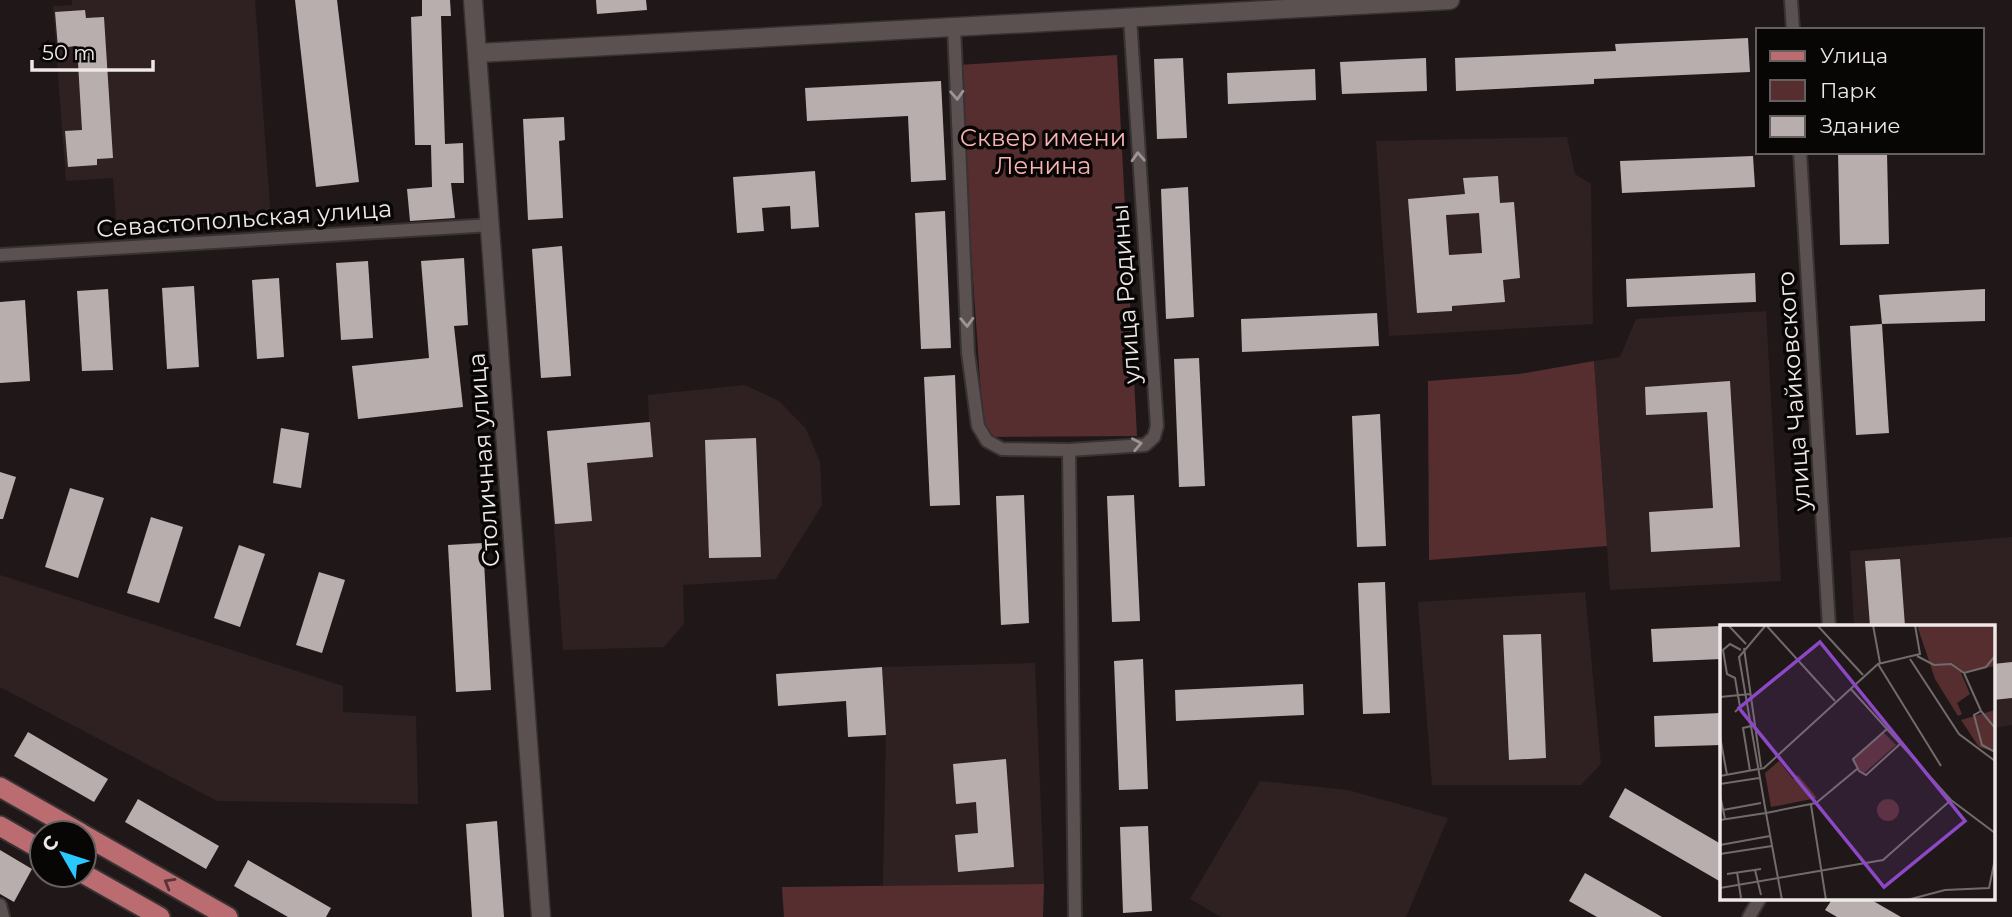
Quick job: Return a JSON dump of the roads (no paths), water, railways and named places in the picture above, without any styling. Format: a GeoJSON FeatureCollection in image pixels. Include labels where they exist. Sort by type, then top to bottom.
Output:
{"type":"FeatureCollection","features":[{"type":"Feature","properties":{"kind":"main road"},"geometry":{"type":"LineString","coordinates":[[0,786],[57,819]]}},
{"type":"Feature","properties":{"kind":"main road"},"geometry":{"type":"LineString","coordinates":[[0,826],[28,842]]}},
{"type":"Feature","properties":{"kind":"main road"},"geometry":{"type":"LineString","coordinates":[[98,843],[228,917]]}},
{"type":"Feature","properties":{"kind":"main road"},"geometry":{"type":"LineString","coordinates":[[98,882],[160,917]]}},
{"type":"Feature","properties":{"kind":"street","name":"Столичная улица"},"geometry":{"type":"LineString","coordinates":[[473,0],[492,225],[541,917]]}},
{"type":"Feature","properties":{"kind":"street"},"geometry":{"type":"LineString","coordinates":[[478,52],[1450,0]]}},
{"type":"Feature","properties":{"kind":"street"},"geometry":{"type":"LineString","coordinates":[[1791,0],[1793,28]]}},
{"type":"Feature","properties":{"kind":"street","name":"улица Родины"},"geometry":{"type":"LineString","coordinates":[[954,27],[968,354],[978,426],[987,440],[1002,449],[1069,450],[1145,445],[1154,437],[1157,426],[1130,18]]}},
{"type":"Feature","properties":{"kind":"street","name":"улица Чайковского"},"geometry":{"type":"LineString","coordinates":[[1800,154],[1829,625]]}},
{"type":"Feature","properties":{"kind":"street","name":"Севастопольская улица"},"geometry":{"type":"LineString","coordinates":[[0,255],[492,225]]}},
{"type":"Feature","properties":{"kind":"street"},"geometry":{"type":"LineString","coordinates":[[1069,450],[1075,917]]}},
{"type":"Feature","properties":{"kind":"street"},"geometry":{"type":"LineString","coordinates":[[1749,917],[1759,900]]}},
{"type":"Feature","properties":{"kind":"street"},"geometry":{"type":"LineString","coordinates":[[0,905],[3,917]]}},
{"type":"Feature","properties":{"kind":"park label","name":"Сквер имени Ленина"},"geometry":{"type":"Point","coordinates":[1043,152]}}]}
